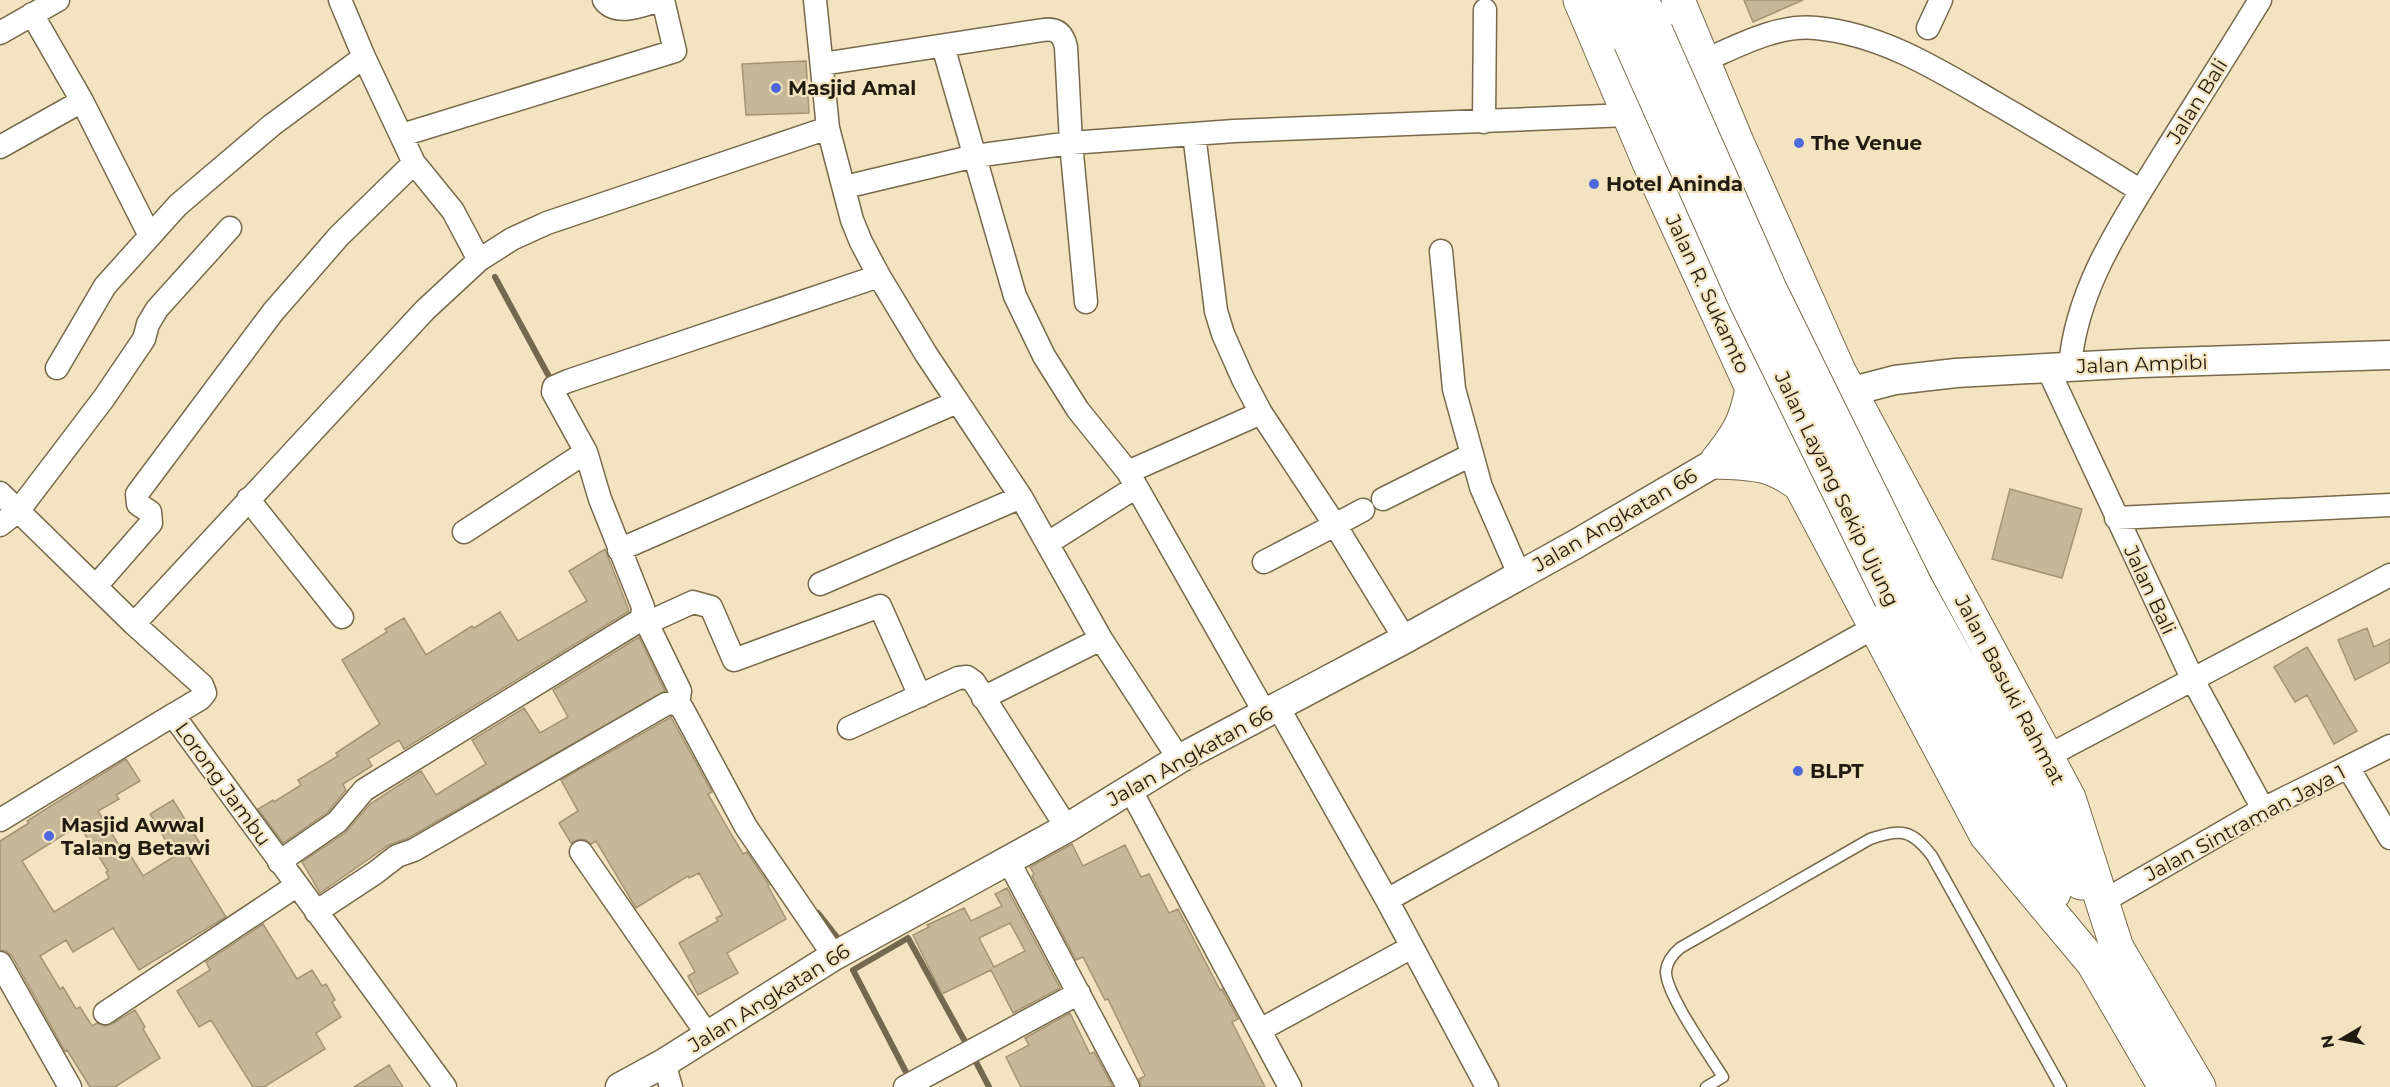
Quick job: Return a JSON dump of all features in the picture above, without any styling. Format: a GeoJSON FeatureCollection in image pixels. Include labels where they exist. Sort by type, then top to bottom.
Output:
{"type":"FeatureCollection","features":[{"type":"Feature","properties":{"kind":"highway","name":"Jalan R. Sukamto"},"geometry":{"type":"LineString","coordinates":[[1580,0],[1630,118],[1752,389],[1769,434],[1806,496]]}},
{"type":"Feature","properties":{"kind":"highway","name":"Jalan Layang Sekip Ujung"},"geometry":{"type":"LineString","coordinates":[[1612,0],[1643,36],[1770,289],[1894,604],[2105,956]]}},
{"type":"Feature","properties":{"kind":"highway","name":"Jalan Layang Sekip Ujung"},"geometry":{"type":"LineString","coordinates":[[1642,0],[1643,36]]}},
{"type":"Feature","properties":{"kind":"highway"},"geometry":{"type":"LineString","coordinates":[[1678,0],[1805,295],[1803,335],[1790,360],[1769,364],[1743,349],[1721,322]]}},
{"type":"Feature","properties":{"kind":"highway"},"geometry":{"type":"LineString","coordinates":[[1630,118],[1639,129],[1655,134],[1700,118],[1712,104],[1709,74]]}},
{"type":"Feature","properties":{"kind":"highway","name":"Jalan Basuki Rahmat"},"geometry":{"type":"LineString","coordinates":[[1805,295],[1849,392],[2069,798],[2102,902],[2105,956],[2165,1087]]}},
{"type":"Feature","properties":{"kind":"highway"},"geometry":{"type":"LineString","coordinates":[[1716,462],[1739,434],[1752,389]]}},
{"type":"Feature","properties":{"kind":"highway"},"geometry":{"type":"LineString","coordinates":[[1806,496],[1810,470],[1829,453],[1837,450],[1856,453],[1894,477]]}},
{"type":"Feature","properties":{"kind":"highway"},"geometry":{"type":"LineString","coordinates":[[1716,462],[1765,465],[1784,473],[1806,496]]}},
{"type":"Feature","properties":{"kind":"highway","name":"Jalan Basuki Rahmat"},"geometry":{"type":"LineString","coordinates":[[1806,496],[1894,604],[1986,835],[2105,956],[2199,1087]]}},
{"type":"Feature","properties":{"kind":"street"},"geometry":{"type":"LineString","coordinates":[[0,33],[58,0]]}},
{"type":"Feature","properties":{"kind":"street"},"geometry":{"type":"LineString","coordinates":[[340,0],[414,163],[453,212],[479,260]]}},
{"type":"Feature","properties":{"kind":"street"},"geometry":{"type":"LineString","coordinates":[[402,135],[675,51],[662,0],[617,9],[608,6],[604,0]]}},
{"type":"Feature","properties":{"kind":"street"},"geometry":{"type":"LineString","coordinates":[[815,0],[828,128],[852,220],[879,276],[957,402],[1021,497],[1101,639],[1179,759]]}},
{"type":"Feature","properties":{"kind":"street"},"geometry":{"type":"LineString","coordinates":[[1928,28],[1941,0]]}},
{"type":"Feature","properties":{"kind":"street","name":"Jalan Bali"},"geometry":{"type":"LineString","coordinates":[[2260,0],[2110,243],[2087,290],[2072,339],[2058,367],[2116,518],[2193,680],[2263,809]]}},
{"type":"Feature","properties":{"kind":"street"},"geometry":{"type":"LineString","coordinates":[[1484,122],[1485,10]]}},
{"type":"Feature","properties":{"kind":"street"},"geometry":{"type":"LineString","coordinates":[[32,14],[82,101],[150,236]]}},
{"type":"Feature","properties":{"kind":"street"},"geometry":{"type":"LineString","coordinates":[[1709,74],[1758,37],[1786,30],[1815,28],[1878,42],[1924,61],[2141,191]]}},
{"type":"Feature","properties":{"kind":"street"},"geometry":{"type":"LineString","coordinates":[[822,64],[1048,29],[1060,33],[1066,47],[1071,143],[1086,302]]}},
{"type":"Feature","properties":{"kind":"street"},"geometry":{"type":"LineString","coordinates":[[943,46],[1015,296],[1044,356],[1078,410],[1132,479],[1387,900],[1488,1087]]}},
{"type":"Feature","properties":{"kind":"street"},"geometry":{"type":"LineString","coordinates":[[57,368],[105,286],[178,205],[272,125],[364,57]]}},
{"type":"Feature","properties":{"kind":"street"},"geometry":{"type":"LineString","coordinates":[[0,147],[82,101]]}},
{"type":"Feature","properties":{"kind":"street"},"geometry":{"type":"LineString","coordinates":[[845,187],[975,156],[1071,143],[1194,134],[1630,118]]}},
{"type":"Feature","properties":{"kind":"street"},"geometry":{"type":"LineString","coordinates":[[134,624],[248,498],[425,310],[479,260],[512,239],[547,223],[828,128]]}},
{"type":"Feature","properties":{"kind":"street"},"geometry":{"type":"LineString","coordinates":[[1194,134],[1216,311],[1231,354],[1261,413],[1335,525],[1405,639]]}},
{"type":"Feature","properties":{"kind":"street"},"geometry":{"type":"LineString","coordinates":[[96,586],[151,523],[150,512],[138,504],[137,494],[273,312],[339,236],[414,163]]}},
{"type":"Feature","properties":{"kind":"street"},"geometry":{"type":"LineString","coordinates":[[0,525],[19,510],[104,398],[144,339],[148,324],[157,309],[230,228]]}},
{"type":"Feature","properties":{"kind":"street"},"geometry":{"type":"LineString","coordinates":[[1441,251],[1454,389],[1481,488],[1519,574]]}},
{"type":"Feature","properties":{"kind":"street"},"geometry":{"type":"LineString","coordinates":[[841,953],[746,827],[678,705],[680,691],[645,619],[624,548],[600,499],[586,452],[553,391],[561,384],[879,276]]}},
{"type":"Feature","properties":{"kind":"street","name":"Jalan Ampibi"},"geometry":{"type":"LineString","coordinates":[[1849,392],[1895,380],[1956,373],[2141,363],[2390,355]]}},
{"type":"Feature","properties":{"kind":"street","name":"Jalan Angkatan 66"},"geometry":{"type":"LineString","coordinates":[[620,1087],[667,1075],[707,1034],[841,953],[1066,828],[1179,759],[1405,639],[1576,544],[1716,462],[1849,392]]}},
{"type":"Feature","properties":{"kind":"street"},"geometry":{"type":"LineString","coordinates":[[624,548],[957,402]]}},
{"type":"Feature","properties":{"kind":"street"},"geometry":{"type":"LineString","coordinates":[[1048,543],[1132,479],[1261,413]]}},
{"type":"Feature","properties":{"kind":"street"},"geometry":{"type":"LineString","coordinates":[[464,532],[586,452]]}},
{"type":"Feature","properties":{"kind":"street"},"geometry":{"type":"LineString","coordinates":[[1264,562],[1471,454]]}},
{"type":"Feature","properties":{"kind":"street","name":"Lorong Jambu"},"geometry":{"type":"LineString","coordinates":[[0,493],[134,624],[202,686],[205,693],[200,699],[173,715],[445,1087]]}},
{"type":"Feature","properties":{"kind":"street"},"geometry":{"type":"LineString","coordinates":[[820,584],[1021,497]]}},
{"type":"Feature","properties":{"kind":"street"},"geometry":{"type":"LineString","coordinates":[[248,498],[342,617]]}},
{"type":"Feature","properties":{"kind":"street"},"geometry":{"type":"LineString","coordinates":[[2116,518],[2390,505]]}},
{"type":"Feature","properties":{"kind":"street"},"geometry":{"type":"LineString","coordinates":[[2046,757],[2390,575]]}},
{"type":"Feature","properties":{"kind":"street"},"geometry":{"type":"LineString","coordinates":[[279,861],[337,822],[364,790],[637,623],[693,602],[711,607],[734,660],[880,606],[920,696]]}},
{"type":"Feature","properties":{"kind":"street"},"geometry":{"type":"LineString","coordinates":[[1387,900],[1894,604]]}},
{"type":"Feature","properties":{"kind":"street"},"geometry":{"type":"LineString","coordinates":[[983,698],[1101,639]]}},
{"type":"Feature","properties":{"kind":"street"},"geometry":{"type":"LineString","coordinates":[[849,728],[958,678],[967,677],[974,682],[1066,828]]}},
{"type":"Feature","properties":{"kind":"street"},"geometry":{"type":"LineString","coordinates":[[316,912],[397,856],[414,850],[666,704],[678,705]]}},
{"type":"Feature","properties":{"kind":"street"},"geometry":{"type":"LineString","coordinates":[[0,820],[173,715]]}},
{"type":"Feature","properties":{"kind":"street","name":"Jalan Sintraman Jaya 1"},"geometry":{"type":"LineString","coordinates":[[2102,902],[2263,809],[2390,746]]}},
{"type":"Feature","properties":{"kind":"street"},"geometry":{"type":"LineString","coordinates":[[2349,766],[2390,838]]}},
{"type":"Feature","properties":{"kind":"street"},"geometry":{"type":"LineString","coordinates":[[1130,789],[1290,1087]]}},
{"type":"Feature","properties":{"kind":"street"},"geometry":{"type":"LineString","coordinates":[[581,852],[707,1034]]}},
{"type":"Feature","properties":{"kind":"street"},"geometry":{"type":"LineString","coordinates":[[1008,860],[1128,1087]]}},
{"type":"Feature","properties":{"kind":"street"},"geometry":{"type":"LineString","coordinates":[[105,1013],[296,886]]}},
{"type":"Feature","properties":{"kind":"street"},"geometry":{"type":"LineString","coordinates":[[1260,1030],[1412,947]]}},
{"type":"Feature","properties":{"kind":"street"},"geometry":{"type":"LineString","coordinates":[[0,963],[70,1087]]}},
{"type":"Feature","properties":{"kind":"street"},"geometry":{"type":"LineString","coordinates":[[909,1084],[1079,993]]}},
{"type":"Feature","properties":{"kind":"lane"},"geometry":{"type":"LineString","coordinates":[[1706,1087],[1726,1082],[1672,994],[1666,971],[1672,955],[1680,948],[1870,839],[1882,835],[1905,833],[1918,837],[1932,856],[2061,1087]]}},
{"type":"Feature","properties":{"kind":"building"},"geometry":{"type":"Polygon","coordinates":[[[1744,0],[1803,0],[1753,22],[1744,0]]]}},
{"type":"Feature","properties":{"kind":"building","name":"Masjid Amal"},"geometry":{"type":"Polygon","coordinates":[[[806,61],[809,113],[746,115],[742,64],[806,61]]]}},
{"type":"Feature","properties":{"kind":"building"},"geometry":{"type":"Polygon","coordinates":[[[2010,489],[2082,509],[2062,578],[1992,559],[2010,489]]]}},
{"type":"Feature","properties":{"kind":"building"},"geometry":{"type":"Polygon","coordinates":[[[605,549],[629,611],[404,749],[399,740],[368,759],[372,766],[343,784],[346,790],[328,812],[283,843],[258,809],[301,785],[298,780],[338,756],[336,753],[380,724],[342,660],[387,632],[385,629],[404,618],[426,655],[472,626],[474,628],[500,612],[518,641],[587,601],[569,571],[605,549]]]}},
{"type":"Feature","properties":{"kind":"building"},"geometry":{"type":"Polygon","coordinates":[[[2367,628],[2374,647],[2390,639],[2390,662],[2355,680],[2338,640],[2367,628]]]}},
{"type":"Feature","properties":{"kind":"building"},"geometry":{"type":"Polygon","coordinates":[[[639,637],[665,691],[408,838],[389,845],[320,893],[302,862],[345,833],[370,804],[421,771],[436,795],[486,764],[472,740],[524,708],[540,733],[568,717],[553,690],[639,637]]]}},
{"type":"Feature","properties":{"kind":"building"},"geometry":{"type":"Polygon","coordinates":[[[2307,647],[2357,731],[2334,744],[2307,695],[2295,702],[2274,667],[2307,647]]]}},
{"type":"Feature","properties":{"kind":"building"},"geometry":{"type":"Polygon","coordinates":[[[671,717],[712,792],[708,794],[743,854],[747,852],[769,885],[786,919],[727,953],[738,973],[698,995],[688,976],[695,972],[679,943],[718,921],[716,918],[722,915],[699,873],[689,878],[688,876],[636,908],[596,841],[591,844],[579,839],[571,843],[559,823],[578,811],[561,780],[671,717]]]}},
{"type":"Feature","properties":{"kind":"building"},"geometry":{"type":"Polygon","coordinates":[[[126,759],[140,781],[116,795],[119,799],[98,811],[127,858],[131,856],[143,876],[175,856],[150,814],[173,800],[201,845],[187,854],[226,917],[139,970],[113,928],[73,952],[66,940],[40,956],[60,989],[63,987],[76,1009],[80,1007],[92,1026],[97,1023],[105,1026],[112,1024],[135,1010],[145,1027],[143,1029],[160,1058],[115,1087],[90,1087],[67,1050],[65,1051],[12,956],[0,950],[0,841],[29,823],[27,821],[126,759]],[[79,825],[22,861],[54,912],[109,878],[106,872],[108,871],[79,825]]]}},
{"type":"Feature","properties":{"kind":"building"},"geometry":{"type":"Polygon","coordinates":[[[1072,844],[1083,866],[1125,845],[1141,877],[1149,874],[1169,913],[1178,909],[1220,990],[1222,989],[1238,1019],[1232,1022],[1265,1087],[1141,1087],[1139,1079],[1145,1076],[1108,999],[1105,1000],[1083,957],[1076,960],[1032,876],[1034,874],[1030,867],[1072,844]]]}},
{"type":"Feature","properties":{"kind":"building"},"geometry":{"type":"Polygon","coordinates":[[[1007,888],[1060,988],[1013,1013],[991,970],[942,994],[913,935],[929,927],[927,925],[964,908],[971,921],[1002,906],[995,894],[1007,888]],[[1010,923],[979,938],[994,967],[1025,951],[1010,923]]]}},
{"type":"Feature","properties":{"kind":"building"},"geometry":{"type":"Polygon","coordinates":[[[263,924],[297,979],[312,970],[322,986],[326,984],[335,1000],[332,1002],[341,1017],[316,1033],[325,1049],[264,1087],[253,1087],[211,1020],[199,1027],[177,991],[210,970],[206,962],[263,924]]]}},
{"type":"Feature","properties":{"kind":"building"},"geometry":{"type":"Polygon","coordinates":[[[1070,1013],[1090,1054],[1094,1052],[1113,1087],[1021,1087],[1006,1057],[1029,1045],[1025,1038],[1070,1013]]]}},
{"type":"Feature","properties":{"kind":"building"},"geometry":{"type":"Polygon","coordinates":[[[389,1065],[403,1087],[354,1087],[389,1065]]]}},
{"type":"Feature","properties":{"kind":"waterway"},"geometry":{"type":"LineString","coordinates":[[495,277],[552,382]]}},
{"type":"Feature","properties":{"kind":"waterway"},"geometry":{"type":"LineString","coordinates":[[818,913],[837,937]]}},
{"type":"Feature","properties":{"kind":"waterway"},"geometry":{"type":"LineString","coordinates":[[907,1074],[853,970],[908,938],[968,1047]]}},
{"type":"Feature","properties":{"kind":"waterway"},"geometry":{"type":"LineString","coordinates":[[975,1060],[989,1087]]}},
{"type":"Feature","properties":{"kind":"place","name":"Masjid Amal"},"geometry":{"type":"Point","coordinates":[776,88]}},
{"type":"Feature","properties":{"kind":"place","name":"The Venue"},"geometry":{"type":"Point","coordinates":[1799,143]}},
{"type":"Feature","properties":{"kind":"place","name":"Hotel Aninda"},"geometry":{"type":"Point","coordinates":[1594,184]}},
{"type":"Feature","properties":{"kind":"place","name":"BLPT"},"geometry":{"type":"Point","coordinates":[1798,771]}},
{"type":"Feature","properties":{"kind":"place","name":"Masjid Awwal Talang Betawi"},"geometry":{"type":"Point","coordinates":[49,836]}}]}
